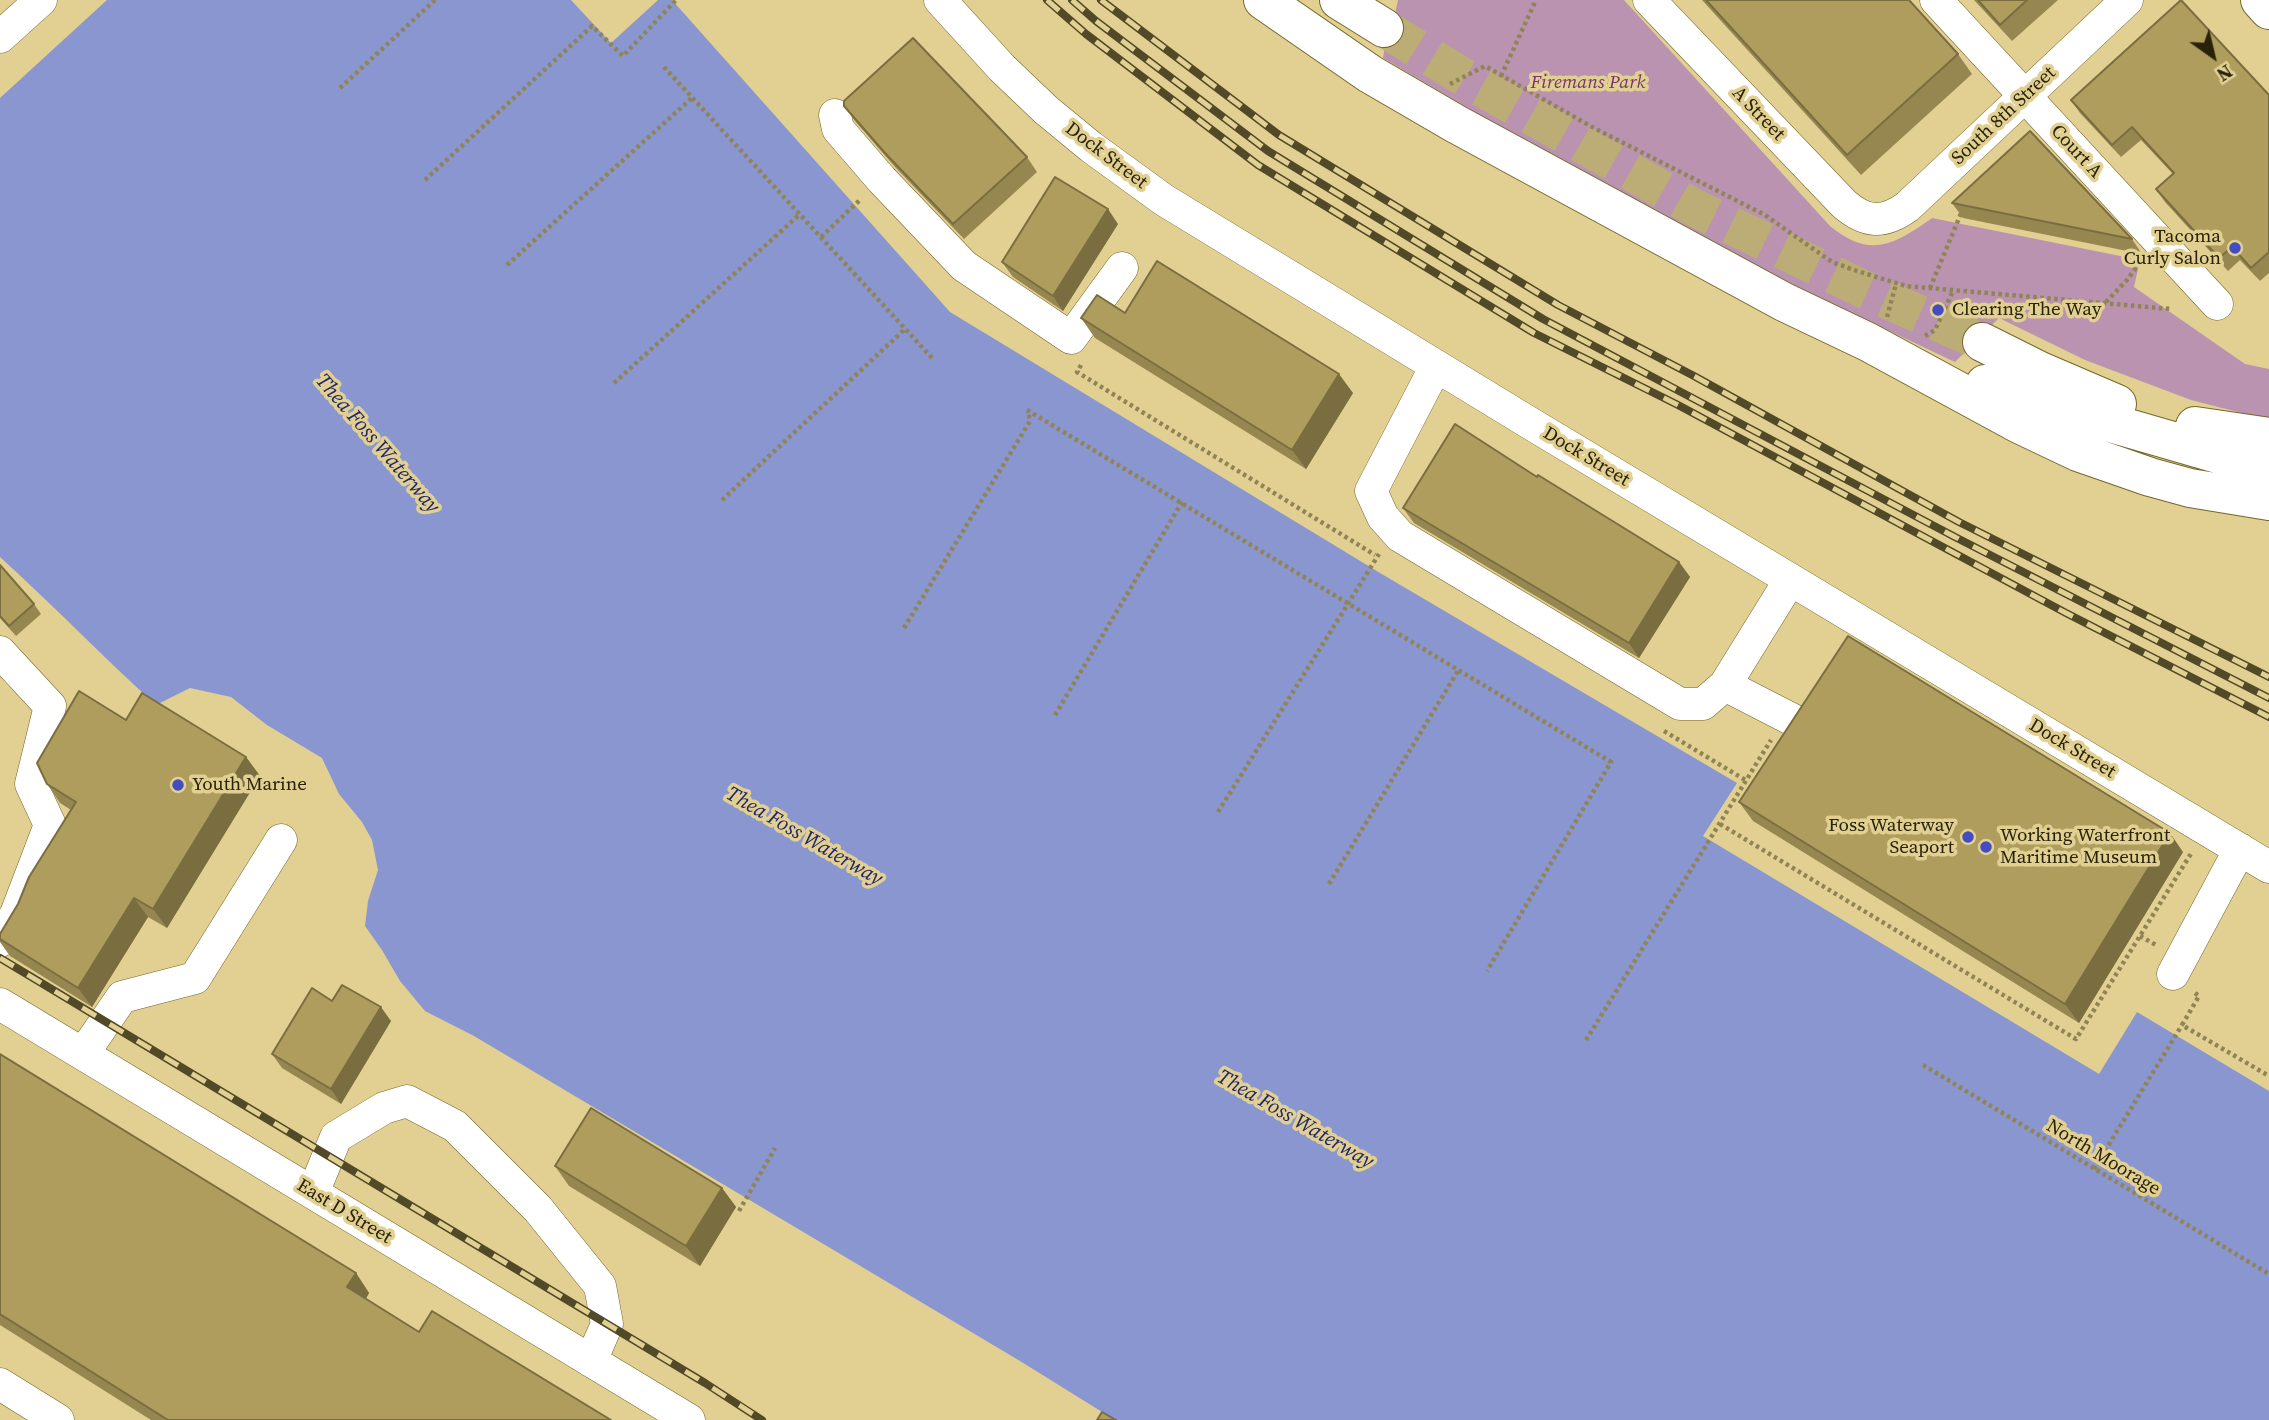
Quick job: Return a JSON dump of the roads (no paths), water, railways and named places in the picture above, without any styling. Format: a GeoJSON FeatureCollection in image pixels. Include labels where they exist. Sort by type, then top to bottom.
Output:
{"type":"FeatureCollection","features":[{"type":"Feature","properties":{"kind":"main road"},"geometry":{"type":"LineString","coordinates":[[1263,0],[1370,74],[1456,124],[1784,302],[1876,334],[2024,398],[2269,467]]}},
{"type":"Feature","properties":{"kind":"main road"},"geometry":{"type":"LineString","coordinates":[[1339,0],[1384,29]]}},
{"type":"Feature","properties":{"kind":"main road"},"geometry":{"type":"LineString","coordinates":[[2260,0],[2269,10]]}},
{"type":"Feature","properties":{"kind":"main road"},"geometry":{"type":"LineString","coordinates":[[1876,334],[1995,411],[2068,447],[2125,469],[2190,488],[2269,501]]}},
{"type":"Feature","properties":{"kind":"main road"},"geometry":{"type":"LineString","coordinates":[[1982,342],[2110,401],[2269,450]]}},
{"type":"Feature","properties":{"kind":"main road"},"geometry":{"type":"LineString","coordinates":[[2180,424],[2269,437]]}},
{"type":"Feature","properties":{"kind":"street"},"geometry":{"type":"LineString","coordinates":[[0,37],[41,0]]}},
{"type":"Feature","properties":{"kind":"street","name":"Dock Street"},"geometry":{"type":"LineString","coordinates":[[940,0],[1002,68],[1046,110],[1091,147],[1164,200],[2269,867]]}},
{"type":"Feature","properties":{"kind":"street","name":"A Street"},"geometry":{"type":"LineString","coordinates":[[1649,0],[1844,204],[1863,218],[1872,219]]}},
{"type":"Feature","properties":{"kind":"street","name":"Court A"},"geometry":{"type":"LineString","coordinates":[[1936,0],[2217,304]]}},
{"type":"Feature","properties":{"kind":"street","name":"South 8th Street"},"geometry":{"type":"LineString","coordinates":[[1872,219],[1897,214],[1907,207],[2127,0]]}},
{"type":"Feature","properties":{"kind":"street"},"geometry":{"type":"LineString","coordinates":[[835,115],[838,130],[964,266],[1071,338],[1122,268]]}},
{"type":"Feature","properties":{"kind":"street"},"geometry":{"type":"LineString","coordinates":[[1436,366],[1371,491],[1383,517],[1400,536],[1680,704],[1703,704],[1725,685],[1790,580]]}},
{"type":"Feature","properties":{"kind":"street"},"geometry":{"type":"LineString","coordinates":[[0,652],[50,706],[31,784],[50,825],[16,914],[0,941]]}},
{"type":"Feature","properties":{"kind":"street"},"geometry":{"type":"LineString","coordinates":[[1725,685],[1791,719]]}},
{"type":"Feature","properties":{"kind":"street"},"geometry":{"type":"LineString","coordinates":[[83,1054],[122,997],[195,978],[281,840]]}},
{"type":"Feature","properties":{"kind":"street"},"geometry":{"type":"LineString","coordinates":[[2173,974],[2240,849]]}},
{"type":"Feature","properties":{"kind":"street","name":"East D Street"},"geometry":{"type":"LineString","coordinates":[[0,1004],[591,1361],[678,1417]]}},
{"type":"Feature","properties":{"kind":"street"},"geometry":{"type":"LineString","coordinates":[[313,1193],[336,1137],[384,1108],[407,1101],[455,1126],[538,1209],[600,1286],[607,1324],[591,1361]]}},
{"type":"Feature","properties":{"kind":"street"},"geometry":{"type":"LineString","coordinates":[[0,1384],[58,1420]]}},
{"type":"Feature","properties":{"kind":"water","name":"Thea Foss Waterway"},"geometry":{"type":"Polygon","coordinates":[[[0,0],[571,0],[611,43],[658,0],[672,0],[950,312],[1380,573],[1737,783],[1703,836],[2099,1074],[2137,1012],[2269,1091],[2269,1420],[1115,1420],[474,1036],[425,1011],[400,981],[365,926],[368,901],[378,870],[372,840],[362,822],[339,794],[322,758],[267,725],[231,697],[190,688],[156,705],[0,557],[0,0]]]}},
{"type":"Feature","properties":{"kind":"tunnel"},"geometry":{"type":"LineString","coordinates":[[1384,28],[1473,83],[1695,208],[1865,290],[1982,342]]}},
{"type":"Feature","properties":{"kind":"railway"},"geometry":{"type":"LineString","coordinates":[[1047,0],[1086,34],[1258,165],[1534,333],[1678,405],[2066,613],[2269,717]]}},
{"type":"Feature","properties":{"kind":"railway"},"geometry":{"type":"LineString","coordinates":[[1072,0],[1268,151],[1543,319],[1955,537],[2269,698]]}},
{"type":"Feature","properties":{"kind":"railway"},"geometry":{"type":"LineString","coordinates":[[1101,0],[1279,135],[1558,305],[1694,376],[1959,522],[2269,677]]}},
{"type":"Feature","properties":{"kind":"railway"},"geometry":{"type":"LineString","coordinates":[[0,958],[762,1420]]}},
{"type":"Feature","properties":{"kind":"place","name":"Tacoma Curly Salon"},"geometry":{"type":"Point","coordinates":[2235,248]}},
{"type":"Feature","properties":{"kind":"place","name":"Clearing The Way"},"geometry":{"type":"Point","coordinates":[1938,310]}},
{"type":"Feature","properties":{"kind":"place","name":"Youth Marine"},"geometry":{"type":"Point","coordinates":[178,785]}},
{"type":"Feature","properties":{"kind":"place","name":"Foss Waterway Seaport"},"geometry":{"type":"Point","coordinates":[1968,837]}},
{"type":"Feature","properties":{"kind":"place","name":"Working Waterfront Maritime Museum"},"geometry":{"type":"Point","coordinates":[1986,847]}},
{"type":"Feature","properties":{"kind":"park label","name":"Firemans Park"},"geometry":{"type":"Point","coordinates":[1588,83]}}]}
